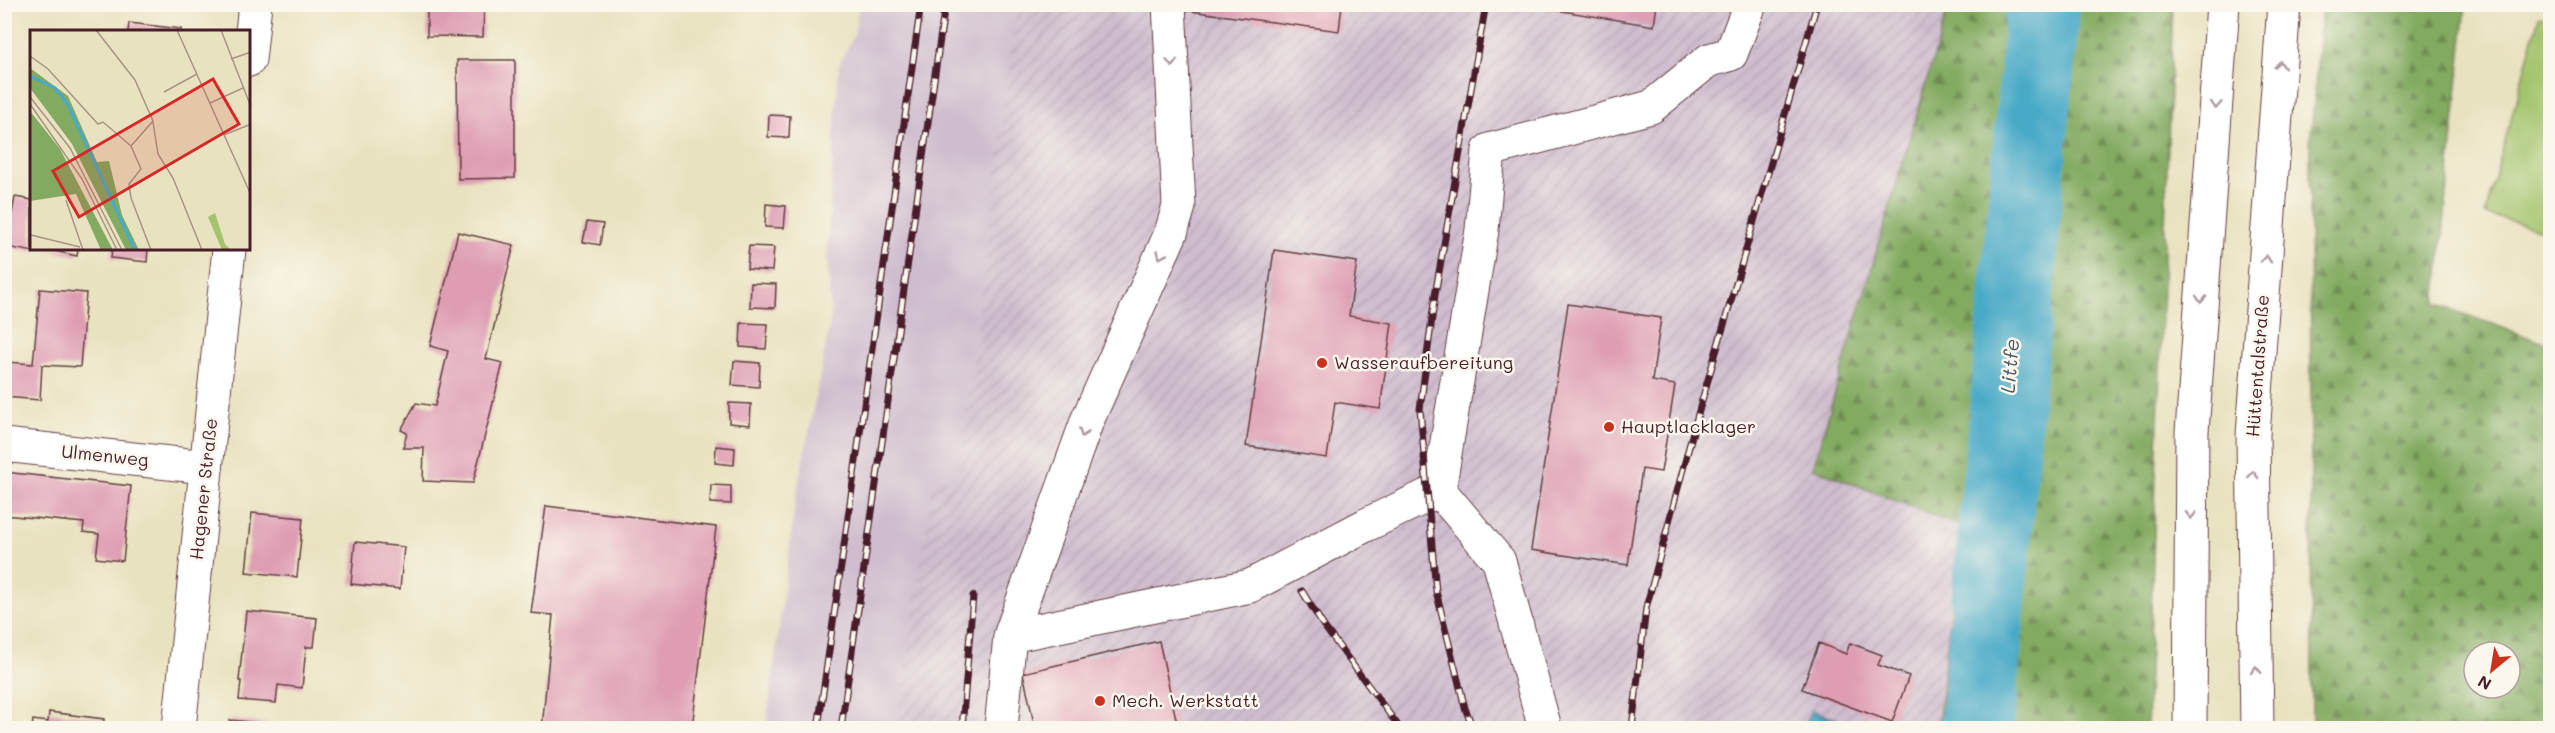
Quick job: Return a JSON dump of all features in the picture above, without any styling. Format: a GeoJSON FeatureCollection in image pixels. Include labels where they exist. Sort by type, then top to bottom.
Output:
{"type":"FeatureCollection","features":[{"type":"Feature","properties":{"kind":"main road"},"geometry":{"type":"LineString","coordinates":[[250,51],[255,4]]}},
{"type":"Feature","properties":{"kind":"main road"},"geometry":{"type":"LineString","coordinates":[[1001,729],[1010,636],[1087,420],[1171,233],[1179,206],[1169,4]]}},
{"type":"Feature","properties":{"kind":"main road"},"geometry":{"type":"LineString","coordinates":[[1545,729],[1499,561],[1439,490],[1482,230],[1489,150],[1651,107],[1709,60],[1731,54],[1750,4]]}},
{"type":"Feature","properties":{"kind":"main road"},"geometry":{"type":"LineString","coordinates":[[2190,729],[2192,432],[2223,4]]}},
{"type":"Feature","properties":{"kind":"main road","name":"Hüttentalstraße"},"geometry":{"type":"LineString","coordinates":[[2257,729],[2253,435],[2284,4]]}},
{"type":"Feature","properties":{"kind":"main road","name":"Hagener Straße"},"geometry":{"type":"LineString","coordinates":[[179,729],[229,250]]}},
{"type":"Feature","properties":{"kind":"main road","name":"Ulmenweg"},"geometry":{"type":"LineString","coordinates":[[4,445],[206,467]]}},
{"type":"Feature","properties":{"kind":"main road"},"geometry":{"type":"LineString","coordinates":[[1010,636],[1250,586],[1366,525],[1439,490]]}},
{"type":"Feature","properties":{"kind":"shaded area"},"geometry":{"type":"Polygon","coordinates":[[[859,5],[1017,5],[959,477],[933,480],[897,728],[766,728],[796,496],[831,318],[827,254],[839,64],[854,35],[859,5]]]}},
{"type":"Feature","properties":{"kind":"shaded area"},"geometry":{"type":"Polygon","coordinates":[[[999,5],[1949,5],[1813,468],[1960,526],[1938,728],[896,728],[999,5]]]}},
{"type":"Feature","properties":{"kind":"green space"},"geometry":{"type":"Polygon","coordinates":[[[1949,5],[2173,5],[2147,728],[1938,728],[1960,526],[1813,468],[1949,5]]]}},
{"type":"Feature","properties":{"kind":"green space"},"geometry":{"type":"Polygon","coordinates":[[[2322,5],[2466,5],[2436,304],[2550,345],[2550,728],[2312,728],[2310,145],[2322,5]]]}},
{"type":"Feature","properties":{"kind":"green space"},"geometry":{"type":"Polygon","coordinates":[[[2539,16],[2550,19],[2550,232],[2485,214],[2539,16]]]}},
{"type":"Feature","properties":{"kind":"water"},"geometry":{"type":"Polygon","coordinates":[[[1811,710],[1859,728],[1804,728],[1811,710]]]}},
{"type":"Feature","properties":{"kind":"building"},"geometry":{"type":"Polygon","coordinates":[[[427,4],[484,4],[483,37],[427,36],[427,4]]]}},
{"type":"Feature","properties":{"kind":"building"},"geometry":{"type":"Polygon","coordinates":[[[1176,4],[1342,4],[1339,31],[1176,9],[1176,4]]]}},
{"type":"Feature","properties":{"kind":"building"},"geometry":{"type":"Polygon","coordinates":[[[1519,4],[1657,4],[1654,26],[1519,4]]]}},
{"type":"Feature","properties":{"kind":"building"},"geometry":{"type":"Polygon","coordinates":[[[129,23],[181,29],[181,30],[128,30],[129,23]]]}},
{"type":"Feature","properties":{"kind":"building"},"geometry":{"type":"Polygon","coordinates":[[[457,60],[515,60],[515,178],[458,179],[457,60]]]}},
{"type":"Feature","properties":{"kind":"building"},"geometry":{"type":"Polygon","coordinates":[[[769,115],[790,116],[789,138],[768,137],[769,115]]]}},
{"type":"Feature","properties":{"kind":"building"},"geometry":{"type":"Polygon","coordinates":[[[15,197],[30,200],[30,250],[35,250],[34,252],[6,247],[15,197]]]}},
{"type":"Feature","properties":{"kind":"building"},"geometry":{"type":"Polygon","coordinates":[[[766,204],[786,206],[784,228],[765,227],[766,204]]]}},
{"type":"Feature","properties":{"kind":"building"},"geometry":{"type":"Polygon","coordinates":[[[587,222],[603,224],[600,245],[583,242],[587,222]]]}},
{"type":"Feature","properties":{"kind":"building"},"geometry":{"type":"Polygon","coordinates":[[[458,232],[514,245],[486,359],[503,363],[473,483],[423,481],[424,448],[403,448],[407,433],[401,430],[416,403],[435,406],[448,351],[430,346],[458,232]]]}},
{"type":"Feature","properties":{"kind":"building"},"geometry":{"type":"Polygon","coordinates":[[[749,246],[774,247],[772,271],[747,269],[749,246]]]}},
{"type":"Feature","properties":{"kind":"building"},"geometry":{"type":"Polygon","coordinates":[[[50,250],[78,250],[77,256],[50,250]]]}},
{"type":"Feature","properties":{"kind":"building"},"geometry":{"type":"Polygon","coordinates":[[[112,250],[148,250],[147,262],[111,258],[112,250]]]}},
{"type":"Feature","properties":{"kind":"building","name":"Wasseraufbereitung"},"geometry":{"type":"Polygon","coordinates":[[[1274,250],[1357,262],[1349,316],[1392,323],[1380,409],[1335,402],[1327,458],[1246,446],[1274,250]]]}},
{"type":"Feature","properties":{"kind":"building"},"geometry":{"type":"Polygon","coordinates":[[[751,283],[776,284],[775,308],[750,307],[751,283]]]}},
{"type":"Feature","properties":{"kind":"building"},"geometry":{"type":"Polygon","coordinates":[[[40,289],[86,293],[80,367],[42,365],[40,400],[4,397],[7,362],[33,364],[40,289]]]}},
{"type":"Feature","properties":{"kind":"building","name":"Hauptlacklager"},"geometry":{"type":"Polygon","coordinates":[[[1568,304],[1661,318],[1652,381],[1675,385],[1661,472],[1642,469],[1628,565],[1531,550],[1568,304]]]}},
{"type":"Feature","properties":{"kind":"building"},"geometry":{"type":"Polygon","coordinates":[[[741,323],[768,324],[766,349],[740,347],[741,323]]]}},
{"type":"Feature","properties":{"kind":"building"},"geometry":{"type":"Polygon","coordinates":[[[734,361],[760,363],[759,387],[732,385],[734,361]]]}},
{"type":"Feature","properties":{"kind":"building"},"geometry":{"type":"Polygon","coordinates":[[[729,403],[751,404],[750,425],[729,423],[729,403]]]}},
{"type":"Feature","properties":{"kind":"building"},"geometry":{"type":"Polygon","coordinates":[[[716,446],[735,448],[734,465],[715,463],[716,446]]]}},
{"type":"Feature","properties":{"kind":"building"},"geometry":{"type":"Polygon","coordinates":[[[4,472],[131,486],[123,561],[96,558],[99,534],[83,532],[84,523],[4,515],[4,472]]]}},
{"type":"Feature","properties":{"kind":"building"},"geometry":{"type":"Polygon","coordinates":[[[711,485],[731,486],[731,504],[710,503],[711,485]]]}},
{"type":"Feature","properties":{"kind":"building"},"geometry":{"type":"Polygon","coordinates":[[[546,506],[716,527],[692,728],[542,728],[553,615],[531,613],[546,506]]]}},
{"type":"Feature","properties":{"kind":"building"},"geometry":{"type":"Polygon","coordinates":[[[252,513],[303,518],[297,577],[246,572],[252,513]]]}},
{"type":"Feature","properties":{"kind":"building"},"geometry":{"type":"Polygon","coordinates":[[[355,542],[404,547],[400,589],[351,584],[355,542]]]}},
{"type":"Feature","properties":{"kind":"building"},"geometry":{"type":"Polygon","coordinates":[[[246,611],[317,618],[314,647],[306,647],[302,688],[278,685],[276,703],[239,700],[246,611]]]}},
{"type":"Feature","properties":{"kind":"building","name":"Mech. Werkstatt"},"geometry":{"type":"Polygon","coordinates":[[[1159,641],[1178,728],[1035,728],[1023,673],[1159,641]]]}},
{"type":"Feature","properties":{"kind":"building"},"geometry":{"type":"Polygon","coordinates":[[[1819,643],[1846,654],[1850,643],[1882,655],[1878,665],[1909,676],[1892,722],[1802,689],[1819,643]]]}},
{"type":"Feature","properties":{"kind":"building"},"geometry":{"type":"Polygon","coordinates":[[[49,712],[104,719],[103,728],[32,728],[33,720],[48,722],[49,712]]]}},
{"type":"Feature","properties":{"kind":"building"},"geometry":{"type":"Polygon","coordinates":[[[230,720],[297,727],[230,728],[230,720]]]}},
{"type":"Feature","properties":{"kind":"waterway","name":"Littfe"},"geometry":{"type":"LineString","coordinates":[[1977,728],[2043,4]]}},
{"type":"Feature","properties":{"kind":"railway"},"geometry":{"type":"LineString","coordinates":[[818,728],[921,4]]}},
{"type":"Feature","properties":{"kind":"railway"},"geometry":{"type":"LineString","coordinates":[[841,728],[945,4]]}},
{"type":"Feature","properties":{"kind":"railway"},"geometry":{"type":"LineString","coordinates":[[1473,728],[1465,708],[1436,591],[1420,409],[1435,295],[1486,4]]}},
{"type":"Feature","properties":{"kind":"railway"},"geometry":{"type":"LineString","coordinates":[[1632,728],[1646,608],[1694,428],[1817,4]]}},
{"type":"Feature","properties":{"kind":"railway"},"geometry":{"type":"LineString","coordinates":[[1302,591],[1323,625],[1400,728]]}},
{"type":"Feature","properties":{"kind":"railway"},"geometry":{"type":"LineString","coordinates":[[962,728],[973,596]]}},
{"type":"Feature","properties":{"kind":"place","name":"Wasseraufbereitung"},"geometry":{"type":"Point","coordinates":[1322,363]}},
{"type":"Feature","properties":{"kind":"place","name":"Hauptlacklager"},"geometry":{"type":"Point","coordinates":[1609,427]}},
{"type":"Feature","properties":{"kind":"place","name":"Mech. Werkstatt"},"geometry":{"type":"Point","coordinates":[1100,701]}}]}
